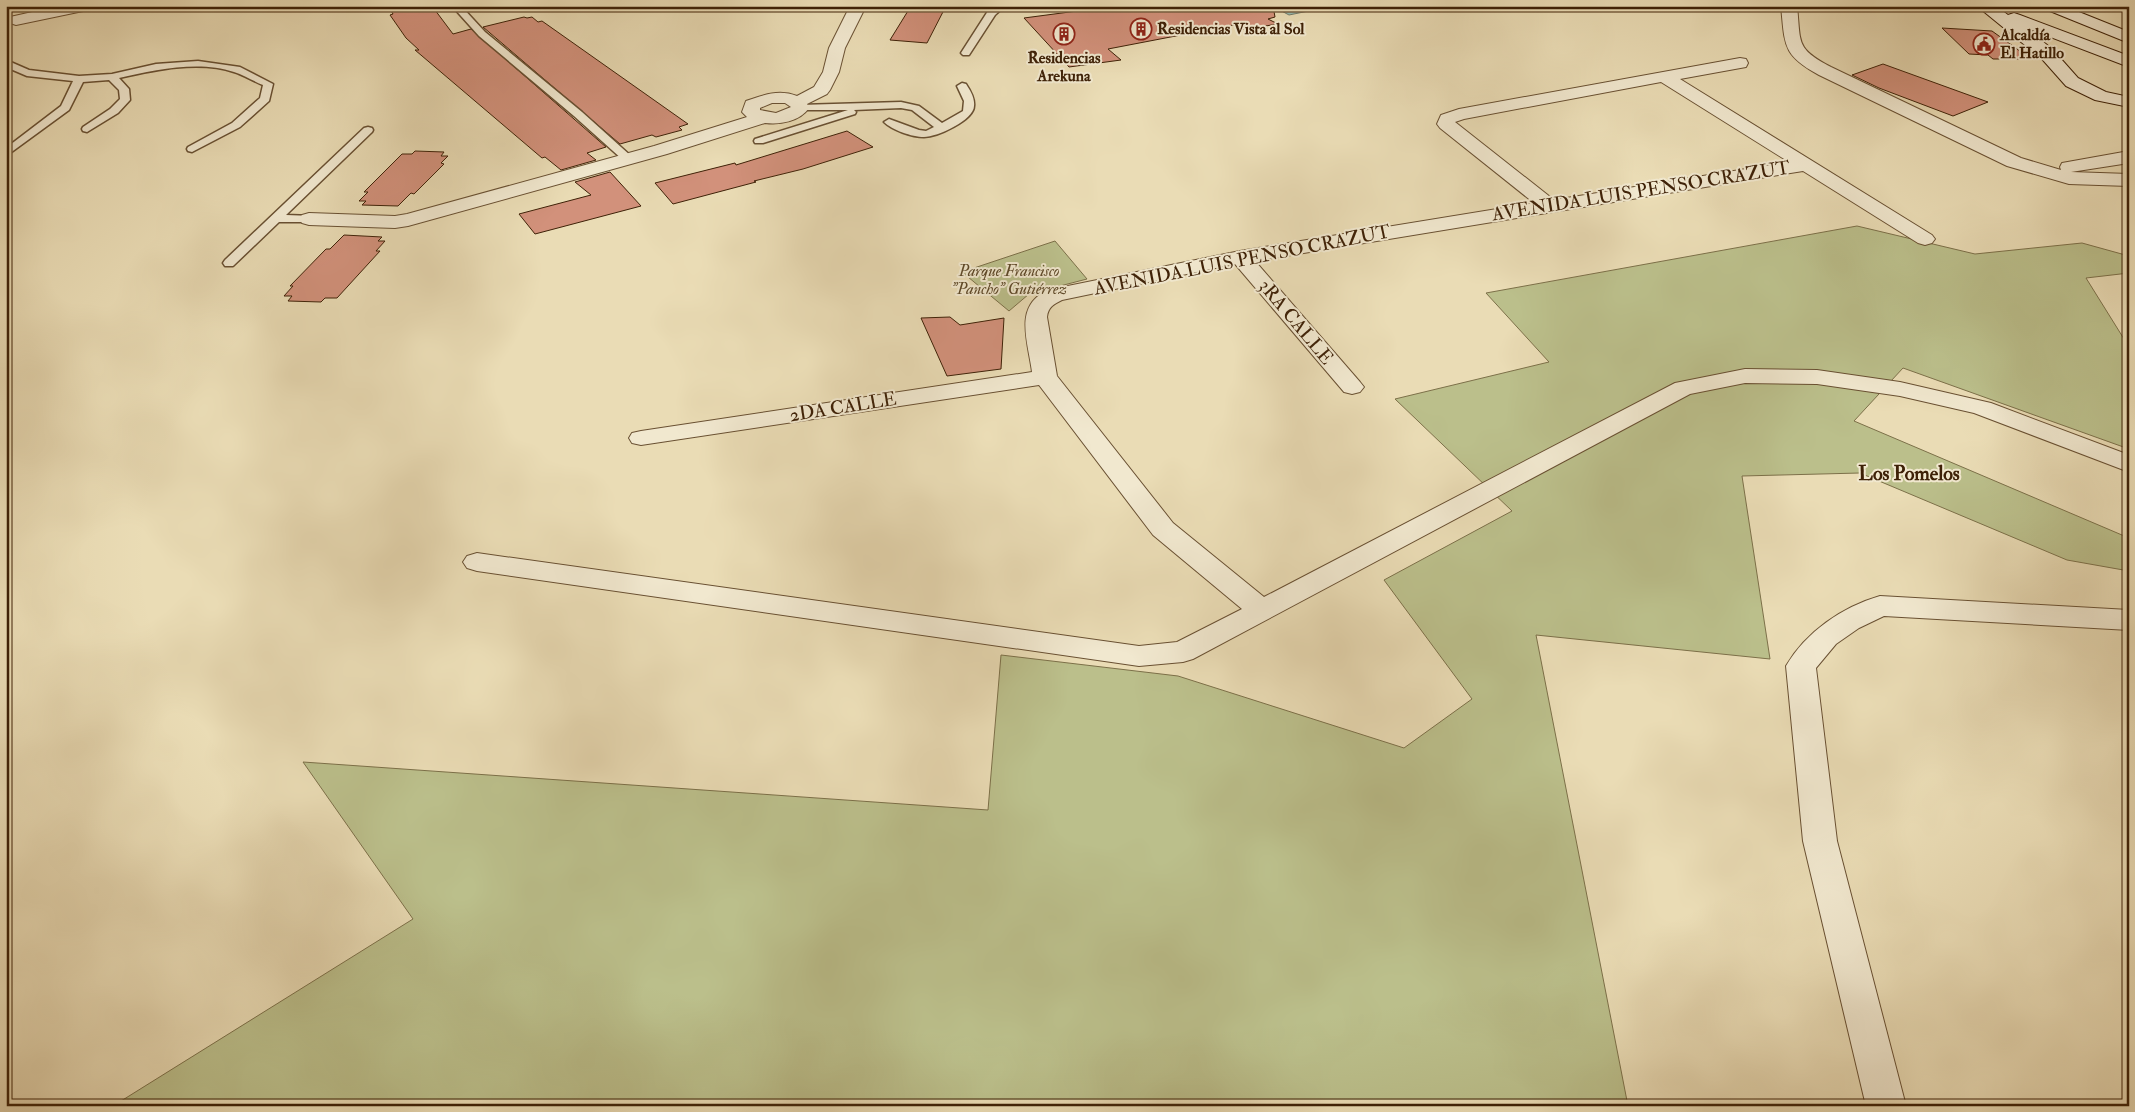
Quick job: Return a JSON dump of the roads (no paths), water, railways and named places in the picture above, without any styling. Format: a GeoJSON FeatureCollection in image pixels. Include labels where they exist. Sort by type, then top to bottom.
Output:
{"type":"FeatureCollection","features":[{"type":"Feature","properties":{"kind":"street"},"geometry":{"type":"LineString","coordinates":[[11,22],[45,6]]}},
{"type":"Feature","properties":{"kind":"street"},"geometry":{"type":"LineString","coordinates":[[11,22],[83,6]]}},
{"type":"Feature","properties":{"kind":"street"},"geometry":{"type":"LineString","coordinates":[[309,219],[396,222],[408,220],[550,182],[764,117],[751,112],[752,105],[762,100],[779,97],[799,105],[821,90],[831,72],[837,48],[858,6]]}},
{"type":"Feature","properties":{"kind":"street"},"geometry":{"type":"LineString","coordinates":[[1789,6],[1793,45],[1803,58],[1825,71],[2004,158],[2069,178],[2120,180]]}},
{"type":"Feature","properties":{"kind":"street"},"geometry":{"type":"LineString","coordinates":[[1985,6],[2129,62]]}},
{"type":"Feature","properties":{"kind":"street"},"geometry":{"type":"LineString","coordinates":[[1985,6],[2048,55],[2072,82],[2101,96],[2129,102]]}},
{"type":"Feature","properties":{"kind":"street"},"geometry":{"type":"LineString","coordinates":[[2010,6],[2129,52]]}},
{"type":"Feature","properties":{"kind":"street"},"geometry":{"type":"LineString","coordinates":[[2050,6],[2129,38]]}},
{"type":"Feature","properties":{"kind":"street"},"geometry":{"type":"LineString","coordinates":[[1548,205],[1446,124],[1447,119],[1459,114],[1740,64]]}},
{"type":"Feature","properties":{"kind":"street"},"geometry":{"type":"LineString","coordinates":[[2129,73],[2091,68],[2078,73],[2089,84],[2105,91],[2129,96]]}},
{"type":"Feature","properties":{"kind":"street"},"geometry":{"type":"LineString","coordinates":[[1666,78],[1926,239]]}},
{"type":"Feature","properties":{"kind":"street"},"geometry":{"type":"LineString","coordinates":[[2025,165],[2055,167],[2089,164],[2129,157]]}},
{"type":"Feature","properties":{"kind":"street"},"geometry":{"type":"LineString","coordinates":[[2089,164],[2120,180]]}},
{"type":"Feature","properties":{"kind":"street","name":"AVENIDA LUIS PENSO CRAZUT"},"geometry":{"type":"LineString","coordinates":[[1262,610],[1163,529],[1045,377],[1036,317],[1037,308],[1044,300],[1056,295],[1240,257],[1548,205],[1807,165]]}},
{"type":"Feature","properties":{"kind":"street","name":"3RA CALLE"},"geometry":{"type":"LineString","coordinates":[[1240,257],[1352,387]]}},
{"type":"Feature","properties":{"kind":"street"},"geometry":{"type":"LineString","coordinates":[[477,562],[1139,656],[1183,652],[1683,388],[1745,376],[1818,377],[1919,393],[1982,408],[2129,464]]}},
{"type":"Feature","properties":{"kind":"street","name":"2DA CALLE"},"geometry":{"type":"LineString","coordinates":[[641,438],[1045,377]]}},
{"type":"Feature","properties":{"kind":"street"},"geometry":{"type":"LineString","coordinates":[[1886,1106],[1820,841],[1802,666],[1826,637],[1849,621],[1880,606],[2129,620]]}},
{"type":"Feature","properties":{"kind":"lane"},"geometry":{"type":"LineString","coordinates":[[456,6],[482,34],[578,114],[627,158]]}},
{"type":"Feature","properties":{"kind":"lane"},"geometry":{"type":"LineString","coordinates":[[966,52],[991,13],[1001,6]]}},
{"type":"Feature","properties":{"kind":"lane"},"geometry":{"type":"LineString","coordinates":[[6,63],[28,73],[79,79],[112,77],[156,67],[198,64],[236,69],[268,84],[265,99],[236,125],[192,149]]}},
{"type":"Feature","properties":{"kind":"lane"},"geometry":{"type":"LineString","coordinates":[[87,129],[114,111],[125,100],[124,89],[112,77]]}},
{"type":"Feature","properties":{"kind":"lane"},"geometry":{"type":"LineString","coordinates":[[6,153],[65,108],[79,79]]}},
{"type":"Feature","properties":{"kind":"lane"},"geometry":{"type":"LineString","coordinates":[[889,122],[915,133],[926,134],[942,128],[964,117],[969,112],[970,99],[962,86]]}},
{"type":"Feature","properties":{"kind":"lane"},"geometry":{"type":"LineString","coordinates":[[799,105],[901,105],[915,108],[942,128]]}},
{"type":"Feature","properties":{"kind":"lane"},"geometry":{"type":"LineString","coordinates":[[759,141],[870,106]]}},
{"type":"Feature","properties":{"kind":"lane"},"geometry":{"type":"LineString","coordinates":[[229,263],[368,130]]}},
{"type":"Feature","properties":{"kind":"lane"},"geometry":{"type":"LineString","coordinates":[[275,218],[309,219]]}},
{"type":"Feature","properties":{"kind":"water"},"geometry":{"type":"Polygon","coordinates":[[[1283,6],[1320,6],[1323,8],[1289,15],[1276,8],[1283,6]]]}},
{"type":"Feature","properties":{"kind":"place","name":"Residencias Vista al Sol"},"geometry":{"type":"Point","coordinates":[1141,29]}},
{"type":"Feature","properties":{"kind":"place","name":"Residencias Arekuna"},"geometry":{"type":"Point","coordinates":[1064,34]}},
{"type":"Feature","properties":{"kind":"place","name":"Alcaldía El Hatillo"},"geometry":{"type":"Point","coordinates":[1984,44]}},
{"type":"Feature","properties":{"kind":"district","name":"Los Pomelos"},"geometry":{"type":"Point","coordinates":[1909,473]}},
{"type":"Feature","properties":{"kind":"park label","name":"Parque Francisco \"Pancho\" Gutiérrez"},"geometry":{"type":"Point","coordinates":[1009,280]}}]}
